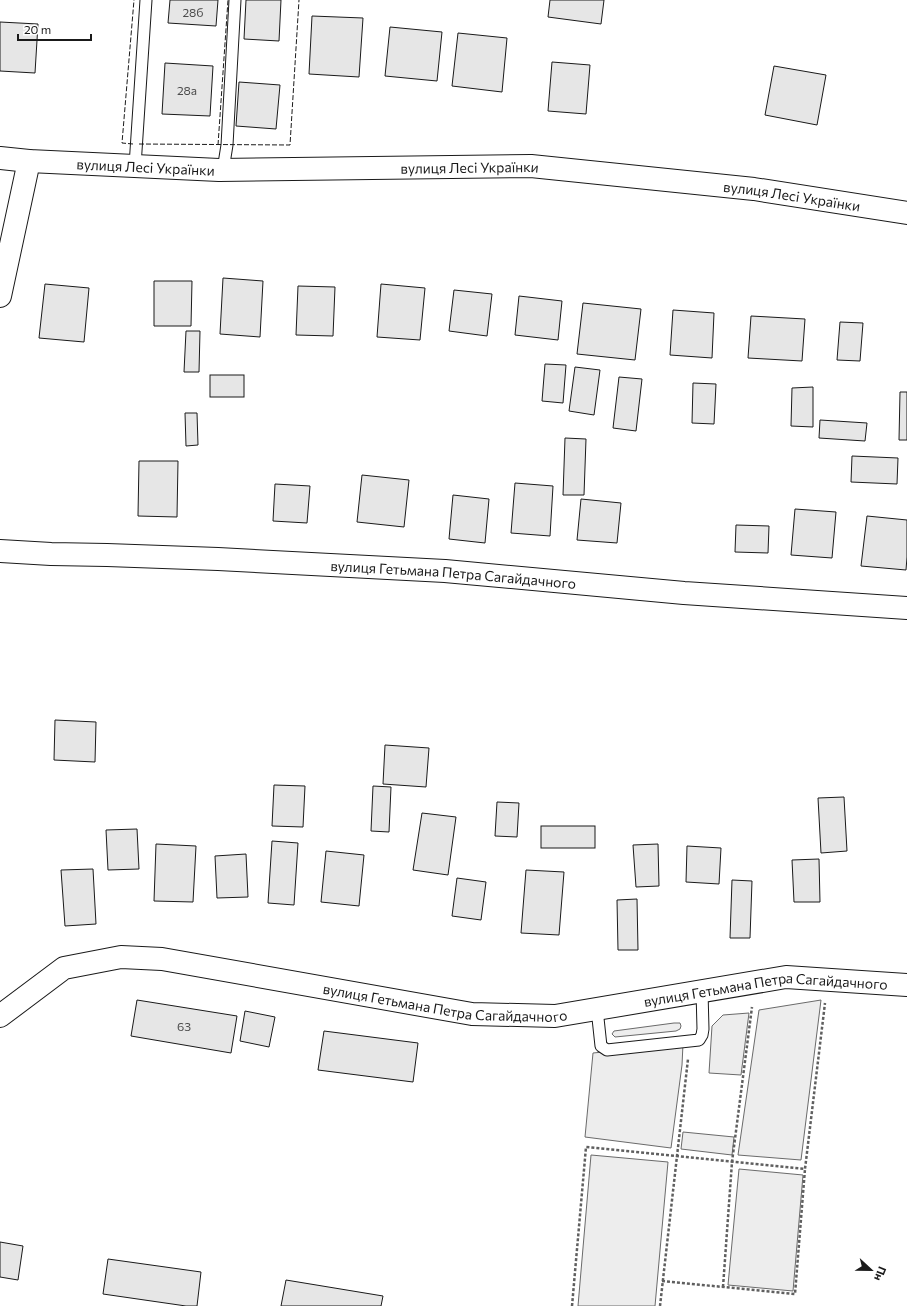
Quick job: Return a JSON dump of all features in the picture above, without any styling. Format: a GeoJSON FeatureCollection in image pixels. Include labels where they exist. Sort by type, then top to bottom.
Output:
{"type":"FeatureCollection","features":[{"type":"Feature","properties":{"kind":"street","name":"вулиця Лесі Українки"},"geometry":{"type":"LineString","coordinates":[[0,158],[29,161],[223,170],[531,166],[754,188],[907,212]]}},
{"type":"Feature","properties":{"kind":"street"},"geometry":{"type":"LineString","coordinates":[[0,296],[29,161]]}},
{"type":"Feature","properties":{"kind":"street","name":"вулиця Гетьмана Петра Сагайдачного"},"geometry":{"type":"LineString","coordinates":[[0,551],[210,559],[445,571],[684,593],[907,608]]}},
{"type":"Feature","properties":{"kind":"street","name":"вулиця Гетьмана Петра Сагайдачного"},"geometry":{"type":"LineString","coordinates":[[0,1016],[64,968],[121,957],[162,959],[472,1014],[555,1016],[786,977],[907,985]]}},
{"type":"Feature","properties":{"kind":"lane"},"geometry":{"type":"LineString","coordinates":[[135,166],[146,0]]}},
{"type":"Feature","properties":{"kind":"lane"},"geometry":{"type":"LineString","coordinates":[[223,170],[227,144],[235,0]]}},
{"type":"Feature","properties":{"kind":"lane"},"geometry":{"type":"LineString","coordinates":[[596,1009],[601,1046],[607,1050],[699,1040],[702,1034],[702,991]]}},
{"type":"Feature","properties":{"kind":"path"},"geometry":{"type":"LineString","coordinates":[[662,1281],[795,1294],[804,1169],[826,1000]]}},
{"type":"Feature","properties":{"kind":"path"},"geometry":{"type":"LineString","coordinates":[[723,1287],[732,1162],[753,1002]]}},
{"type":"Feature","properties":{"kind":"path"},"geometry":{"type":"LineString","coordinates":[[660,1306],[690,1041]]}},
{"type":"Feature","properties":{"kind":"path"},"geometry":{"type":"LineString","coordinates":[[572,1306],[586,1147],[804,1169]]}},
{"type":"Feature","properties":{"kind":"shaded area"},"geometry":{"type":"Polygon","coordinates":[[[821,1000],[801,1160],[738,1155],[759,1010],[821,1000]]]}},
{"type":"Feature","properties":{"kind":"shaded area"},"geometry":{"type":"Polygon","coordinates":[[[749,1013],[741,1075],[709,1073],[712,1026],[723,1015],[749,1013]]]}},
{"type":"Feature","properties":{"kind":"shaded area"},"geometry":{"type":"Polygon","coordinates":[[[680,1023],[680,1029],[676,1031],[615,1037],[612,1034],[614,1031],[680,1023]]]}},
{"type":"Feature","properties":{"kind":"shaded area"},"geometry":{"type":"Polygon","coordinates":[[[683,1044],[682,1065],[671,1148],[585,1137],[593,1053],[683,1044]]]}},
{"type":"Feature","properties":{"kind":"shaded area"},"geometry":{"type":"Polygon","coordinates":[[[683,1132],[734,1137],[732,1155],[681,1149],[683,1132]]]}},
{"type":"Feature","properties":{"kind":"shaded area"},"geometry":{"type":"Polygon","coordinates":[[[591,1155],[668,1162],[655,1306],[578,1306],[591,1155]]]}},
{"type":"Feature","properties":{"kind":"shaded area"},"geometry":{"type":"Polygon","coordinates":[[[739,1169],[803,1175],[793,1291],[728,1285],[739,1169]]]}},
{"type":"Feature","properties":{"kind":"building"},"geometry":{"type":"Polygon","coordinates":[[[170,0],[218,0],[216,26],[168,23],[170,0]]]}},
{"type":"Feature","properties":{"kind":"building"},"geometry":{"type":"Polygon","coordinates":[[[246,0],[281,0],[279,41],[244,39],[246,0]]]}},
{"type":"Feature","properties":{"kind":"building"},"geometry":{"type":"Polygon","coordinates":[[[550,0],[604,0],[601,24],[548,17],[550,0]]]}},
{"type":"Feature","properties":{"kind":"building"},"geometry":{"type":"Polygon","coordinates":[[[312,16],[363,18],[359,77],[309,74],[312,16]]]}},
{"type":"Feature","properties":{"kind":"building"},"geometry":{"type":"Polygon","coordinates":[[[0,22],[38,24],[35,73],[0,71],[0,22]]]}},
{"type":"Feature","properties":{"kind":"building"},"geometry":{"type":"Polygon","coordinates":[[[390,27],[442,32],[437,81],[385,76],[390,27]]]}},
{"type":"Feature","properties":{"kind":"building"},"geometry":{"type":"Polygon","coordinates":[[[458,33],[507,38],[502,92],[452,86],[458,33]]]}},
{"type":"Feature","properties":{"kind":"building"},"geometry":{"type":"Polygon","coordinates":[[[552,62],[590,65],[586,114],[548,111],[552,62]]]}},
{"type":"Feature","properties":{"kind":"building"},"geometry":{"type":"Polygon","coordinates":[[[165,63],[213,66],[210,116],[162,114],[165,63]]]}},
{"type":"Feature","properties":{"kind":"building"},"geometry":{"type":"Polygon","coordinates":[[[774,66],[826,75],[817,125],[765,115],[774,66]]]}},
{"type":"Feature","properties":{"kind":"building"},"geometry":{"type":"Polygon","coordinates":[[[239,82],[280,85],[276,129],[236,126],[239,82]]]}},
{"type":"Feature","properties":{"kind":"building"},"geometry":{"type":"Polygon","coordinates":[[[223,278],[263,281],[260,337],[220,334],[223,278]]]}},
{"type":"Feature","properties":{"kind":"building"},"geometry":{"type":"Polygon","coordinates":[[[154,281],[192,281],[191,326],[154,326],[154,281]]]}},
{"type":"Feature","properties":{"kind":"building"},"geometry":{"type":"Polygon","coordinates":[[[45,284],[89,288],[84,342],[39,338],[45,284]]]}},
{"type":"Feature","properties":{"kind":"building"},"geometry":{"type":"Polygon","coordinates":[[[381,284],[425,288],[420,340],[377,337],[381,284]]]}},
{"type":"Feature","properties":{"kind":"building"},"geometry":{"type":"Polygon","coordinates":[[[298,286],[335,287],[333,336],[296,335],[298,286]]]}},
{"type":"Feature","properties":{"kind":"building"},"geometry":{"type":"Polygon","coordinates":[[[454,290],[492,294],[487,336],[449,331],[454,290]]]}},
{"type":"Feature","properties":{"kind":"building"},"geometry":{"type":"Polygon","coordinates":[[[519,296],[562,301],[558,340],[515,335],[519,296]]]}},
{"type":"Feature","properties":{"kind":"building"},"geometry":{"type":"Polygon","coordinates":[[[583,303],[641,309],[635,360],[577,354],[583,303]]]}},
{"type":"Feature","properties":{"kind":"building"},"geometry":{"type":"Polygon","coordinates":[[[673,310],[714,313],[712,358],[670,355],[673,310]]]}},
{"type":"Feature","properties":{"kind":"building"},"geometry":{"type":"Polygon","coordinates":[[[751,316],[805,319],[802,361],[748,358],[751,316]]]}},
{"type":"Feature","properties":{"kind":"building"},"geometry":{"type":"Polygon","coordinates":[[[840,322],[863,323],[860,361],[837,360],[840,322]]]}},
{"type":"Feature","properties":{"kind":"building"},"geometry":{"type":"Polygon","coordinates":[[[186,331],[200,331],[199,372],[184,372],[186,331]]]}},
{"type":"Feature","properties":{"kind":"building"},"geometry":{"type":"Polygon","coordinates":[[[545,364],[566,365],[563,403],[542,401],[545,364]]]}},
{"type":"Feature","properties":{"kind":"building"},"geometry":{"type":"Polygon","coordinates":[[[575,367],[600,370],[594,415],[569,411],[575,367]]]}},
{"type":"Feature","properties":{"kind":"building"},"geometry":{"type":"Polygon","coordinates":[[[210,375],[244,375],[244,397],[210,397],[210,375]]]}},
{"type":"Feature","properties":{"kind":"building"},"geometry":{"type":"Polygon","coordinates":[[[619,377],[642,379],[636,431],[613,428],[619,377]]]}},
{"type":"Feature","properties":{"kind":"building"},"geometry":{"type":"Polygon","coordinates":[[[693,383],[716,384],[714,424],[692,423],[693,383]]]}},
{"type":"Feature","properties":{"kind":"building"},"geometry":{"type":"Polygon","coordinates":[[[813,387],[813,427],[791,426],[792,388],[813,387]]]}},
{"type":"Feature","properties":{"kind":"building"},"geometry":{"type":"Polygon","coordinates":[[[900,392],[907,392],[907,440],[899,440],[900,392]]]}},
{"type":"Feature","properties":{"kind":"building"},"geometry":{"type":"Polygon","coordinates":[[[185,413],[197,413],[198,445],[186,446],[185,413]]]}},
{"type":"Feature","properties":{"kind":"building"},"geometry":{"type":"Polygon","coordinates":[[[820,420],[867,423],[865,441],[819,438],[820,420]]]}},
{"type":"Feature","properties":{"kind":"building"},"geometry":{"type":"Polygon","coordinates":[[[565,438],[586,439],[584,495],[563,495],[565,438]]]}},
{"type":"Feature","properties":{"kind":"building"},"geometry":{"type":"Polygon","coordinates":[[[852,456],[898,458],[897,484],[851,482],[852,456]]]}},
{"type":"Feature","properties":{"kind":"building"},"geometry":{"type":"Polygon","coordinates":[[[139,461],[178,461],[177,517],[138,516],[139,461]]]}},
{"type":"Feature","properties":{"kind":"building"},"geometry":{"type":"Polygon","coordinates":[[[362,475],[409,480],[404,527],[357,522],[362,475]]]}},
{"type":"Feature","properties":{"kind":"building"},"geometry":{"type":"Polygon","coordinates":[[[515,483],[553,486],[550,536],[511,533],[515,483]]]}},
{"type":"Feature","properties":{"kind":"building"},"geometry":{"type":"Polygon","coordinates":[[[275,484],[310,486],[307,523],[273,521],[275,484]]]}},
{"type":"Feature","properties":{"kind":"building"},"geometry":{"type":"Polygon","coordinates":[[[453,495],[489,499],[485,543],[449,539],[453,495]]]}},
{"type":"Feature","properties":{"kind":"building"},"geometry":{"type":"Polygon","coordinates":[[[581,499],[621,503],[617,543],[577,540],[581,499]]]}},
{"type":"Feature","properties":{"kind":"building"},"geometry":{"type":"Polygon","coordinates":[[[795,509],[836,512],[832,558],[791,555],[795,509]]]}},
{"type":"Feature","properties":{"kind":"building"},"geometry":{"type":"Polygon","coordinates":[[[867,516],[907,520],[906,570],[861,566],[867,516]]]}},
{"type":"Feature","properties":{"kind":"building"},"geometry":{"type":"Polygon","coordinates":[[[736,525],[769,526],[768,553],[735,552],[736,525]]]}},
{"type":"Feature","properties":{"kind":"building"},"geometry":{"type":"Polygon","coordinates":[[[55,720],[96,722],[95,762],[54,760],[55,720]]]}},
{"type":"Feature","properties":{"kind":"building"},"geometry":{"type":"Polygon","coordinates":[[[385,745],[429,748],[426,787],[383,784],[385,745]]]}},
{"type":"Feature","properties":{"kind":"building"},"geometry":{"type":"Polygon","coordinates":[[[274,785],[305,786],[303,827],[272,826],[274,785]]]}},
{"type":"Feature","properties":{"kind":"building"},"geometry":{"type":"Polygon","coordinates":[[[373,786],[391,787],[389,832],[371,831],[373,786]]]}},
{"type":"Feature","properties":{"kind":"building"},"geometry":{"type":"Polygon","coordinates":[[[844,797],[847,851],[821,853],[818,798],[844,797]]]}},
{"type":"Feature","properties":{"kind":"building"},"geometry":{"type":"Polygon","coordinates":[[[497,802],[519,803],[517,837],[495,836],[497,802]]]}},
{"type":"Feature","properties":{"kind":"building"},"geometry":{"type":"Polygon","coordinates":[[[422,813],[456,817],[448,875],[413,870],[422,813]]]}},
{"type":"Feature","properties":{"kind":"building"},"geometry":{"type":"Polygon","coordinates":[[[541,826],[595,826],[595,848],[541,848],[541,826]]]}},
{"type":"Feature","properties":{"kind":"building"},"geometry":{"type":"Polygon","coordinates":[[[137,829],[139,869],[108,870],[106,830],[137,829]]]}},
{"type":"Feature","properties":{"kind":"building"},"geometry":{"type":"Polygon","coordinates":[[[272,841],[298,843],[294,905],[268,903],[272,841]]]}},
{"type":"Feature","properties":{"kind":"building"},"geometry":{"type":"Polygon","coordinates":[[[156,844],[196,846],[193,902],[154,901],[156,844]]]}},
{"type":"Feature","properties":{"kind":"building"},"geometry":{"type":"Polygon","coordinates":[[[658,844],[659,886],[636,887],[633,845],[658,844]]]}},
{"type":"Feature","properties":{"kind":"building"},"geometry":{"type":"Polygon","coordinates":[[[687,846],[721,848],[719,884],[686,882],[687,846]]]}},
{"type":"Feature","properties":{"kind":"building"},"geometry":{"type":"Polygon","coordinates":[[[326,851],[364,855],[359,906],[321,902],[326,851]]]}},
{"type":"Feature","properties":{"kind":"building"},"geometry":{"type":"Polygon","coordinates":[[[246,854],[248,897],[217,898],[215,856],[246,854]]]}},
{"type":"Feature","properties":{"kind":"building"},"geometry":{"type":"Polygon","coordinates":[[[819,859],[820,902],[794,902],[792,860],[819,859]]]}},
{"type":"Feature","properties":{"kind":"building"},"geometry":{"type":"Polygon","coordinates":[[[93,869],[96,924],[65,926],[61,870],[93,869]]]}},
{"type":"Feature","properties":{"kind":"building"},"geometry":{"type":"Polygon","coordinates":[[[526,870],[564,872],[559,935],[521,933],[526,870]]]}},
{"type":"Feature","properties":{"kind":"building"},"geometry":{"type":"Polygon","coordinates":[[[457,878],[486,882],[481,920],[452,916],[457,878]]]}},
{"type":"Feature","properties":{"kind":"building"},"geometry":{"type":"Polygon","coordinates":[[[732,880],[752,881],[750,938],[730,938],[732,880]]]}},
{"type":"Feature","properties":{"kind":"building"},"geometry":{"type":"Polygon","coordinates":[[[637,899],[638,950],[618,950],[617,900],[637,899]]]}},
{"type":"Feature","properties":{"kind":"building"},"geometry":{"type":"Polygon","coordinates":[[[137,1000],[237,1016],[231,1053],[131,1036],[137,1000]]]}},
{"type":"Feature","properties":{"kind":"building"},"geometry":{"type":"Polygon","coordinates":[[[245,1011],[275,1017],[269,1047],[240,1041],[245,1011]]]}},
{"type":"Feature","properties":{"kind":"building"},"geometry":{"type":"Polygon","coordinates":[[[324,1031],[418,1043],[413,1082],[318,1070],[324,1031]]]}},
{"type":"Feature","properties":{"kind":"building"},"geometry":{"type":"Polygon","coordinates":[[[0,1242],[23,1246],[18,1280],[0,1277],[0,1242]]]}},
{"type":"Feature","properties":{"kind":"building"},"geometry":{"type":"Polygon","coordinates":[[[108,1259],[201,1272],[197,1306],[186,1306],[103,1294],[108,1259]]]}},
{"type":"Feature","properties":{"kind":"building"},"geometry":{"type":"Polygon","coordinates":[[[286,1280],[383,1296],[381,1306],[281,1306],[286,1280]]]}},
{"type":"Feature","properties":{"kind":"fence"},"geometry":{"type":"LineString","coordinates":[[133,144],[122,143],[134,0]]}},
{"type":"Feature","properties":{"kind":"fence"},"geometry":{"type":"LineString","coordinates":[[218,145],[228,0]]}},
{"type":"Feature","properties":{"kind":"fence"},"geometry":{"type":"LineString","coordinates":[[139,144],[290,145],[299,0]]}}]}
